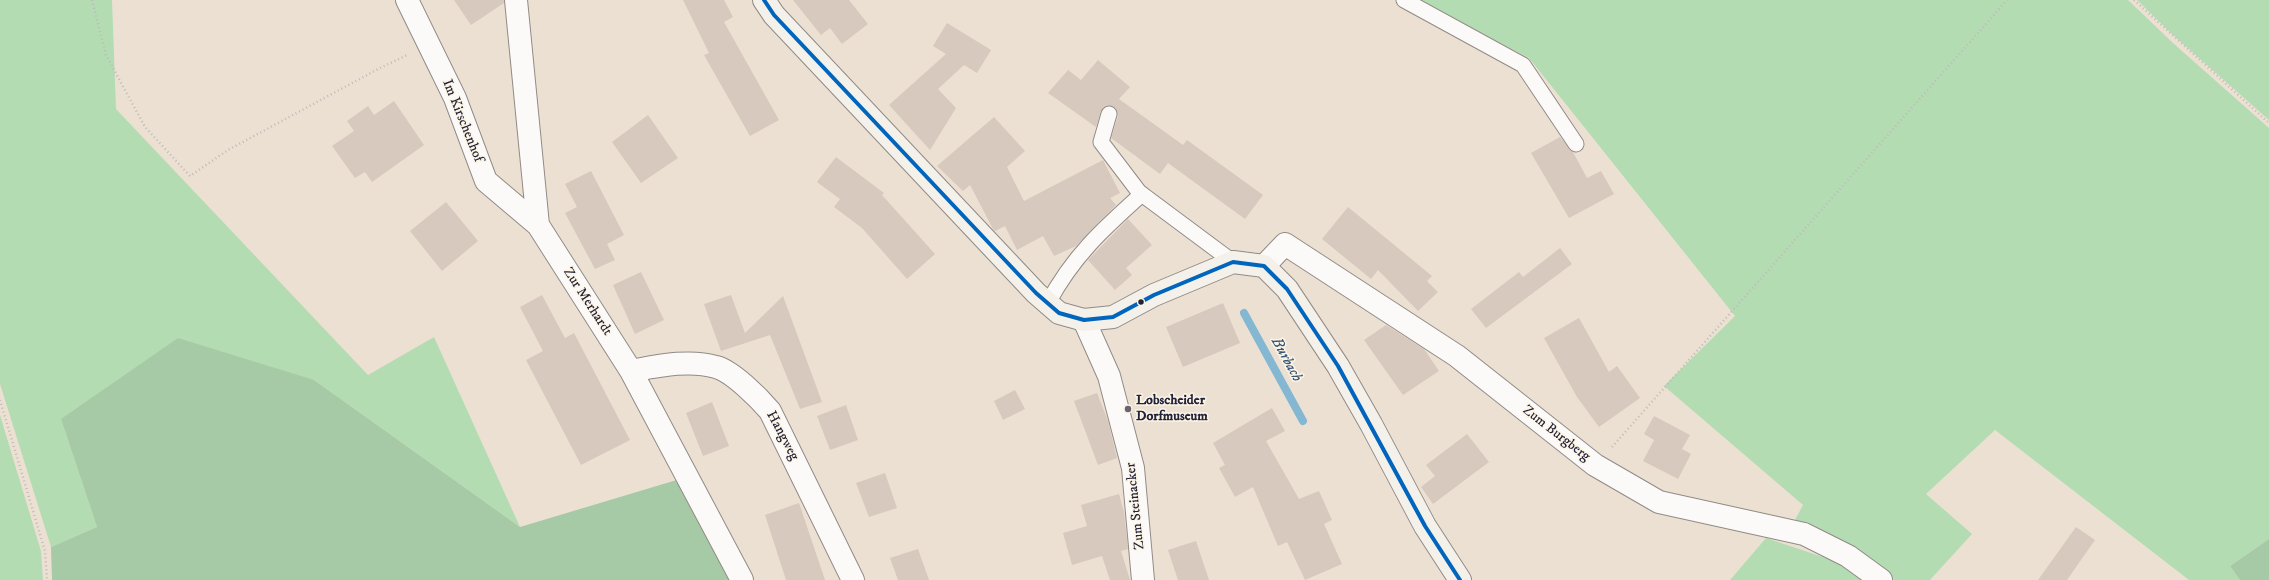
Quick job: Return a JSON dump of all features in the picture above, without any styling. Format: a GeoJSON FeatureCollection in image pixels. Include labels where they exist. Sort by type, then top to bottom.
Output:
{"type":"FeatureCollection","features":[{"type":"Feature","properties":{"kind":"street","name":"Im Kirschenhof"},"geometry":{"type":"LineString","coordinates":[[407,0],[455,98],[486,181],[538,225]]}},
{"type":"Feature","properties":{"kind":"street","name":"Zur Merhardt"},"geometry":{"type":"LineString","coordinates":[[516,0],[538,225],[631,371],[742,580]]}},
{"type":"Feature","properties":{"kind":"street"},"geometry":{"type":"LineString","coordinates":[[764,0],[774,15],[856,104],[1036,294],[1059,313],[1084,320],[1113,317],[1154,295],[1233,262],[1264,266],[1287,289],[1338,366],[1371,424],[1425,526],[1460,580]]}},
{"type":"Feature","properties":{"kind":"street","name":"Zum Burgberg"},"geometry":{"type":"LineString","coordinates":[[1264,266],[1285,244],[1457,356],[1595,465],[1659,502],[1804,534],[1848,556],[1881,580]]}},
{"type":"Feature","properties":{"kind":"street","name":"Zum Steinacker"},"geometry":{"type":"LineString","coordinates":[[1084,320],[1109,376],[1133,468],[1143,580]]}},
{"type":"Feature","properties":{"kind":"street","name":"Hangweg"},"geometry":{"type":"LineString","coordinates":[[631,371],[670,363],[717,367],[749,388],[770,411],[853,580]]}},
{"type":"Feature","properties":{"kind":"lane"},"geometry":{"type":"LineString","coordinates":[[1404,0],[1523,65],[1576,144]]}},
{"type":"Feature","properties":{"kind":"lane"},"geometry":{"type":"LineString","coordinates":[[1109,114],[1101,142],[1142,194],[1233,262]]}},
{"type":"Feature","properties":{"kind":"lane"},"geometry":{"type":"LineString","coordinates":[[1048,303],[1076,258],[1101,231],[1142,194]]}},
{"type":"Feature","properties":{"kind":"path"},"geometry":{"type":"LineString","coordinates":[[92,0],[106,55],[145,127],[190,176],[228,150],[380,68],[428,45]]}},
{"type":"Feature","properties":{"kind":"path"},"geometry":{"type":"LineString","coordinates":[[1595,465],[2007,0]]}},
{"type":"Feature","properties":{"kind":"path"},"geometry":{"type":"LineString","coordinates":[[2134,0],[2269,123]]}},
{"type":"Feature","properties":{"kind":"path"},"geometry":{"type":"LineString","coordinates":[[0,400],[45,551],[47,580]]}},
{"type":"Feature","properties":{"kind":"green space"},"geometry":{"type":"Polygon","coordinates":[[[0,0],[112,0],[116,109],[368,375],[434,337],[520,527],[314,380],[61,419],[97,527],[51,547],[0,384],[0,0]]]}},
{"type":"Feature","properties":{"kind":"green space"},"geometry":{"type":"Polygon","coordinates":[[[1418,0],[2128,0],[2173,43],[2269,128],[2269,539],[2230,566],[2240,580],[2189,580],[1995,430],[1926,494],[1972,534],[1930,580],[1894,580],[1854,546],[1794,522],[1803,505],[1664,386],[1735,316],[1529,58],[1418,0]]]}},
{"type":"Feature","properties":{"kind":"green space"},"geometry":{"type":"Polygon","coordinates":[[[2137,0],[2269,0],[2269,120],[2173,35],[2137,0]]]}},
{"type":"Feature","properties":{"kind":"green space"},"geometry":{"type":"Polygon","coordinates":[[[178,338],[314,380],[520,527],[680,479],[737,580],[52,580],[51,547],[97,527],[61,419],[178,338]]]}},
{"type":"Feature","properties":{"kind":"green space"},"geometry":{"type":"Polygon","coordinates":[[[0,415],[41,551],[43,580],[0,580],[0,415]]]}},
{"type":"Feature","properties":{"kind":"green space"},"geometry":{"type":"Polygon","coordinates":[[[1766,538],[1844,564],[1867,580],[1730,580],[1766,538]]]}},
{"type":"Feature","properties":{"kind":"green space"},"geometry":{"type":"Polygon","coordinates":[[[2269,539],[2269,580],[2240,580],[2230,566],[2269,539]]]}},
{"type":"Feature","properties":{"kind":"building"},"geometry":{"type":"Polygon","coordinates":[[[454,0],[504,0],[504,3],[471,25],[454,0]]]}},
{"type":"Feature","properties":{"kind":"building"},"geometry":{"type":"Polygon","coordinates":[[[683,0],[724,0],[733,17],[724,22],[779,120],[750,136],[704,55],[709,53],[683,0]]]}},
{"type":"Feature","properties":{"kind":"building"},"geometry":{"type":"Polygon","coordinates":[[[793,0],[849,0],[868,24],[842,44],[830,28],[821,35],[793,0]]]}},
{"type":"Feature","properties":{"kind":"building"},"geometry":{"type":"Polygon","coordinates":[[[947,23],[991,50],[977,73],[964,65],[938,89],[956,108],[930,150],[889,105],[946,54],[933,46],[947,23]]]}},
{"type":"Feature","properties":{"kind":"building"},"geometry":{"type":"Polygon","coordinates":[[[1098,60],[1130,87],[1119,99],[1183,145],[1187,140],[1263,195],[1245,219],[1168,163],[1160,174],[1111,138],[1118,116],[1115,108],[1107,105],[1102,108],[1096,127],[1048,93],[1068,70],[1081,80],[1098,60]]]}},
{"type":"Feature","properties":{"kind":"building"},"geometry":{"type":"Polygon","coordinates":[[[394,101],[424,145],[372,182],[365,172],[355,178],[332,146],[354,131],[347,121],[368,106],[374,115],[394,101]]]}},
{"type":"Feature","properties":{"kind":"building"},"geometry":{"type":"Polygon","coordinates":[[[648,115],[678,158],[641,183],[612,142],[648,115]]]}},
{"type":"Feature","properties":{"kind":"building"},"geometry":{"type":"Polygon","coordinates":[[[994,117],[1025,151],[1007,167],[1024,201],[1103,160],[1120,193],[1110,198],[1116,205],[1076,246],[1054,256],[1043,236],[1017,250],[1005,226],[995,231],[993,229],[970,185],[963,191],[937,166],[994,117]]]}},
{"type":"Feature","properties":{"kind":"building"},"geometry":{"type":"Polygon","coordinates":[[[1560,137],[1573,152],[1587,178],[1601,171],[1614,194],[1569,218],[1531,153],[1560,137]]]}},
{"type":"Feature","properties":{"kind":"building"},"geometry":{"type":"Polygon","coordinates":[[[836,157],[884,193],[882,195],[935,254],[907,279],[862,228],[834,207],[840,199],[817,182],[836,157]]]}},
{"type":"Feature","properties":{"kind":"building"},"geometry":{"type":"Polygon","coordinates":[[[591,171],[624,235],[607,244],[615,260],[595,269],[565,213],[577,207],[565,184],[591,171]]]}},
{"type":"Feature","properties":{"kind":"building"},"geometry":{"type":"Polygon","coordinates":[[[446,202],[478,241],[442,271],[410,231],[446,202]]]}},
{"type":"Feature","properties":{"kind":"building"},"geometry":{"type":"Polygon","coordinates":[[[1348,207],[1432,276],[1427,281],[1438,292],[1418,311],[1378,270],[1371,279],[1322,239],[1348,207]]]}},
{"type":"Feature","properties":{"kind":"building"},"geometry":{"type":"Polygon","coordinates":[[[1128,219],[1152,245],[1126,268],[1132,275],[1115,290],[1088,260],[1128,219]]]}},
{"type":"Feature","properties":{"kind":"building"},"geometry":{"type":"Polygon","coordinates":[[[1560,248],[1572,264],[1486,328],[1471,309],[1519,272],[1523,277],[1560,248]]]}},
{"type":"Feature","properties":{"kind":"building"},"geometry":{"type":"Polygon","coordinates":[[[641,272],[664,320],[635,334],[613,285],[641,272]]]}},
{"type":"Feature","properties":{"kind":"building"},"geometry":{"type":"Polygon","coordinates":[[[542,295],[565,338],[574,333],[630,440],[581,465],[526,360],[543,351],[520,307],[542,295]]]}},
{"type":"Feature","properties":{"kind":"building"},"geometry":{"type":"Polygon","coordinates":[[[731,295],[745,333],[783,296],[822,402],[800,409],[770,335],[721,351],[704,304],[731,295]]]}},
{"type":"Feature","properties":{"kind":"building"},"geometry":{"type":"Polygon","coordinates":[[[1223,303],[1240,343],[1183,367],[1166,327],[1223,303]]]}},
{"type":"Feature","properties":{"kind":"building"},"geometry":{"type":"Polygon","coordinates":[[[1579,318],[1609,372],[1617,366],[1640,398],[1599,427],[1577,397],[1544,338],[1579,318]]]}},
{"type":"Feature","properties":{"kind":"building"},"geometry":{"type":"Polygon","coordinates":[[[1386,325],[1424,349],[1439,371],[1403,395],[1364,340],[1386,325]]]}},
{"type":"Feature","properties":{"kind":"building"},"geometry":{"type":"Polygon","coordinates":[[[1015,390],[1025,409],[1003,420],[994,401],[1015,390]]]}},
{"type":"Feature","properties":{"kind":"building"},"geometry":{"type":"Polygon","coordinates":[[[1097,393],[1108,421],[1117,458],[1098,465],[1074,401],[1097,393]]]}},
{"type":"Feature","properties":{"kind":"building"},"geometry":{"type":"Polygon","coordinates":[[[712,402],[729,446],[703,456],[686,413],[712,402]]]}},
{"type":"Feature","properties":{"kind":"building"},"geometry":{"type":"Polygon","coordinates":[[[846,405],[858,440],[830,450],[817,416],[846,405]]]}},
{"type":"Feature","properties":{"kind":"building"},"geometry":{"type":"Polygon","coordinates":[[[1272,408],[1285,431],[1266,441],[1299,499],[1319,491],[1332,520],[1324,524],[1342,564],[1305,580],[1287,542],[1278,546],[1253,487],[1235,497],[1219,468],[1225,465],[1213,443],[1272,408]]]}},
{"type":"Feature","properties":{"kind":"building"},"geometry":{"type":"Polygon","coordinates":[[[1654,416],[1690,435],[1682,449],[1691,454],[1678,479],[1643,461],[1654,440],[1644,434],[1654,416]]]}},
{"type":"Feature","properties":{"kind":"building"},"geometry":{"type":"Polygon","coordinates":[[[1467,434],[1489,462],[1433,504],[1421,487],[1435,476],[1426,465],[1467,434]]]}},
{"type":"Feature","properties":{"kind":"building"},"geometry":{"type":"Polygon","coordinates":[[[885,473],[897,508],[869,517],[856,483],[885,473]]]}},
{"type":"Feature","properties":{"kind":"building"},"geometry":{"type":"Polygon","coordinates":[[[1119,494],[1124,512],[1128,549],[1121,551],[1130,580],[1110,580],[1102,556],[1072,565],[1063,533],[1087,526],[1081,505],[1119,494]]]}},
{"type":"Feature","properties":{"kind":"building"},"geometry":{"type":"Polygon","coordinates":[[[799,503],[825,580],[786,580],[765,515],[799,503]]]}},
{"type":"Feature","properties":{"kind":"building"},"geometry":{"type":"Polygon","coordinates":[[[2076,527],[2095,540],[2067,580],[2038,580],[2076,527]]]}},
{"type":"Feature","properties":{"kind":"building"},"geometry":{"type":"Polygon","coordinates":[[[1196,541],[1209,580],[1178,580],[1168,550],[1196,541]]]}},
{"type":"Feature","properties":{"kind":"building"},"geometry":{"type":"Polygon","coordinates":[[[918,549],[929,580],[898,580],[890,558],[918,549]]]}},
{"type":"Feature","properties":{"kind":"waterway","name":"Burbach"},"geometry":{"type":"LineString","coordinates":[[1244,313],[1303,421]]}},
{"type":"Feature","properties":{"kind":"transit line"},"geometry":{"type":"LineString","coordinates":[[764,0],[774,15],[1036,293],[1059,313],[1084,320],[1113,317],[1154,295],[1233,262],[1264,266],[1287,289],[1338,366],[1425,526],[1460,580]]}},
{"type":"Feature","properties":{"kind":"place","name":"Lobscheider Dorfmuseum"},"geometry":{"type":"Point","coordinates":[1128,409]}}]}
